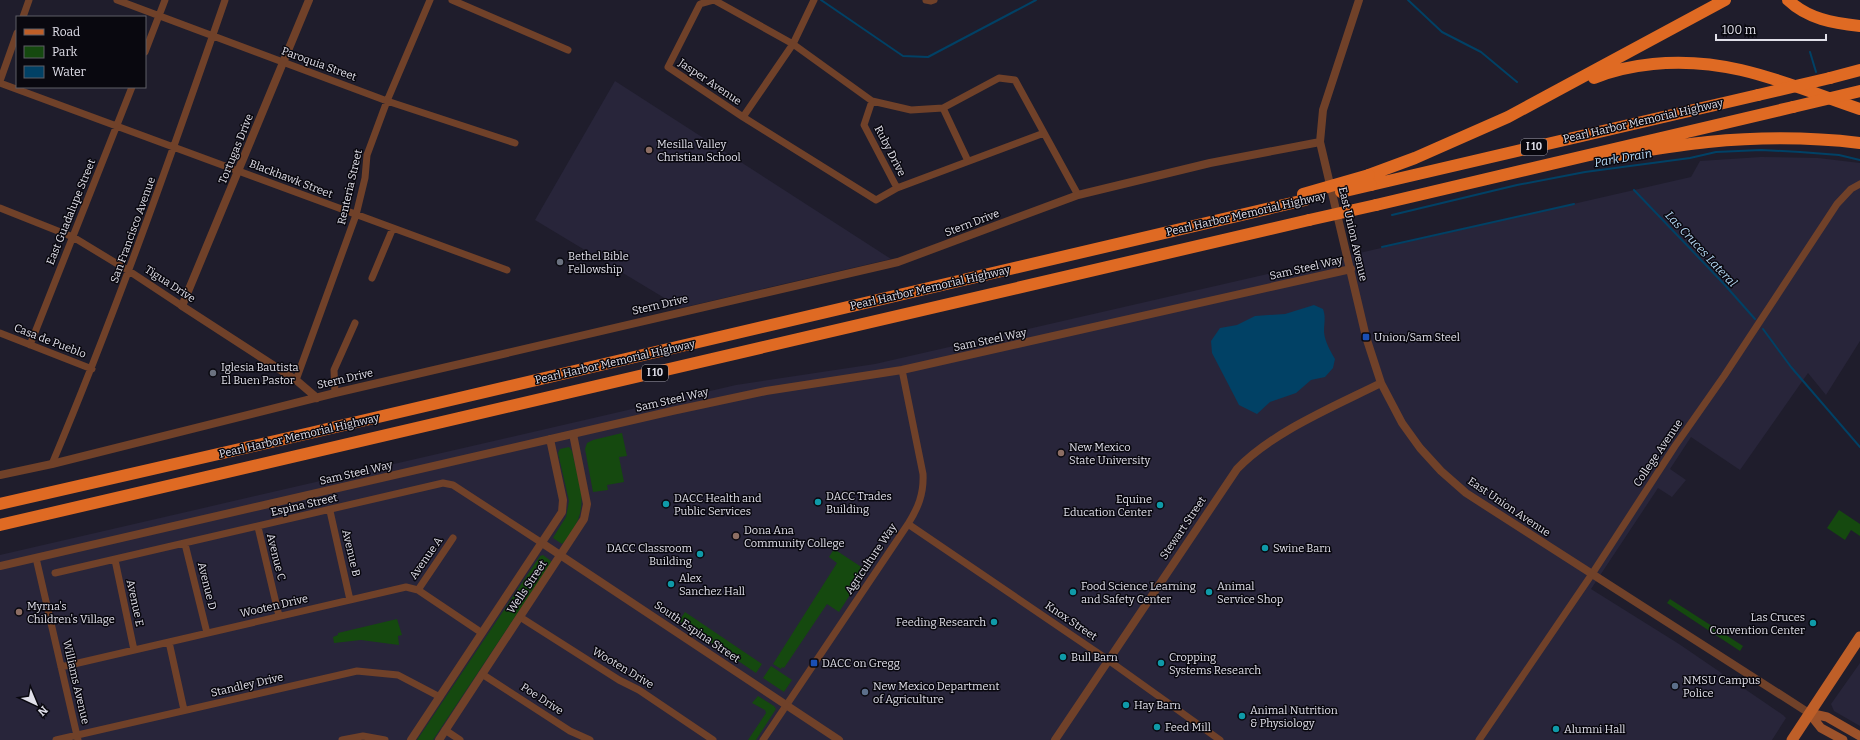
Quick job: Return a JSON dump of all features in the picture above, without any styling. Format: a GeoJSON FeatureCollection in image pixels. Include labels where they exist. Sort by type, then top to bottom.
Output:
{"type":"FeatureCollection","features":[{"type":"Feature","properties":{"kind":"highway"},"geometry":{"type":"LineString","coordinates":[[1520,111],[1725,0]]}},
{"type":"Feature","properties":{"kind":"highway"},"geometry":{"type":"LineString","coordinates":[[1788,0],[1800,10],[1818,19],[1860,26]]}},
{"type":"Feature","properties":{"kind":"highway"},"geometry":{"type":"LineString","coordinates":[[1370,180],[1599,75],[1637,66],[1679,62],[1720,65],[1754,72],[1860,109]]}},
{"type":"Feature","properties":{"kind":"highway","name":"Pearl Harbor Memorial Highway"},"geometry":{"type":"LineString","coordinates":[[0,504],[568,373],[1123,242],[1370,180],[1758,95],[1860,70]]}},
{"type":"Feature","properties":{"kind":"highway","name":"Pearl Harbor Memorial Highway"},"geometry":{"type":"LineString","coordinates":[[0,525],[1860,91]]}},
{"type":"Feature","properties":{"kind":"highway"},"geometry":{"type":"LineString","coordinates":[[1498,175],[1709,142],[1777,139],[1860,143]]}},
{"type":"Feature","properties":{"kind":"main road"},"geometry":{"type":"LineString","coordinates":[[1792,740],[1860,637]]}},
{"type":"Feature","properties":{"kind":"main road"},"geometry":{"type":"LineString","coordinates":[[1809,714],[1827,718],[1860,736]]}},
{"type":"Feature","properties":{"kind":"main road"},"geometry":{"type":"LineString","coordinates":[[1809,714],[1821,728],[1843,740]]}},
{"type":"Feature","properties":{"kind":"street"},"geometry":{"type":"LineString","coordinates":[[23,16],[29,0]]}},
{"type":"Feature","properties":{"kind":"street","name":"Paroquia Street"},"geometry":{"type":"LineString","coordinates":[[117,0],[387,101],[515,143]]}},
{"type":"Feature","properties":{"kind":"street"},"geometry":{"type":"LineString","coordinates":[[146,49],[165,0]]}},
{"type":"Feature","properties":{"kind":"street","name":"San Francisco Avenue"},"geometry":{"type":"LineString","coordinates":[[52,464],[92,369],[129,271],[226,0]]}},
{"type":"Feature","properties":{"kind":"street","name":"Tortugas Drive"},"geometry":{"type":"LineString","coordinates":[[182,306],[309,0]]}},
{"type":"Feature","properties":{"kind":"street","name":"Renteria Street"},"geometry":{"type":"LineString","coordinates":[[296,380],[356,215],[365,178],[367,155],[387,101],[430,0]]}},
{"type":"Feature","properties":{"kind":"street"},"geometry":{"type":"LineString","coordinates":[[452,0],[568,50]]}},
{"type":"Feature","properties":{"kind":"street","name":"Jasper Avenue"},"geometry":{"type":"LineString","coordinates":[[1044,133],[897,188],[876,200],[743,117],[668,67],[700,4],[714,0],[793,44],[872,101],[911,110],[943,108],[999,78],[1015,80],[1078,195]]}},
{"type":"Feature","properties":{"kind":"street"},"geometry":{"type":"LineString","coordinates":[[743,117],[793,44],[814,0]]}},
{"type":"Feature","properties":{"kind":"street"},"geometry":{"type":"LineString","coordinates":[[926,0],[934,0]]}},
{"type":"Feature","properties":{"kind":"street","name":"East Union Avenue"},"geometry":{"type":"LineString","coordinates":[[1359,0],[1323,110],[1320,142],[1366,337],[1381,383],[1411,436],[1441,471],[1466,493],[1809,714]]}},
{"type":"Feature","properties":{"kind":"street"},"geometry":{"type":"LineString","coordinates":[[0,82],[16,36]]}},
{"type":"Feature","properties":{"kind":"street","name":"Blackhawk Street"},"geometry":{"type":"LineString","coordinates":[[0,82],[117,127],[507,270]]}},
{"type":"Feature","properties":{"kind":"street","name":"East Guadalupe Street"},"geometry":{"type":"LineString","coordinates":[[30,345],[132,88]]}},
{"type":"Feature","properties":{"kind":"street","name":"Ruby Drive"},"geometry":{"type":"LineString","coordinates":[[872,101],[864,124],[897,188]]}},
{"type":"Feature","properties":{"kind":"street"},"geometry":{"type":"LineString","coordinates":[[943,108],[968,161]]}},
{"type":"Feature","properties":{"kind":"street","name":"Stern Drive"},"geometry":{"type":"LineString","coordinates":[[0,475],[52,464],[335,393],[898,262],[1078,195],[1210,163],[1320,142]]}},
{"type":"Feature","properties":{"kind":"street","name":"College Avenue"},"geometry":{"type":"LineString","coordinates":[[1479,740],[1592,574],[1675,446],[1724,376],[1837,204],[1852,189],[1860,184]]}},
{"type":"Feature","properties":{"kind":"street","name":"Tigua Drive"},"geometry":{"type":"LineString","coordinates":[[0,208],[73,237],[129,271],[296,380],[317,398]]}},
{"type":"Feature","properties":{"kind":"street"},"geometry":{"type":"LineString","coordinates":[[372,278],[392,228]]}},
{"type":"Feature","properties":{"kind":"street","name":"Sam Steel Way"},"geometry":{"type":"LineString","coordinates":[[0,566],[550,439],[766,391],[902,370],[1351,269]]}},
{"type":"Feature","properties":{"kind":"street"},"geometry":{"type":"LineString","coordinates":[[335,393],[334,370],[355,323]]}},
{"type":"Feature","properties":{"kind":"street","name":"Casa de Pueblo"},"geometry":{"type":"LineString","coordinates":[[0,333],[92,369]]}},
{"type":"Feature","properties":{"kind":"street","name":"Agriculture Way"},"geometry":{"type":"LineString","coordinates":[[764,740],[908,524],[921,499],[924,481],[902,370]]}},
{"type":"Feature","properties":{"kind":"street","name":"Stewart Street"},"geometry":{"type":"LineString","coordinates":[[1055,740],[1226,484],[1247,458],[1259,448],[1288,431],[1381,383]]}},
{"type":"Feature","properties":{"kind":"street","name":"Wells Street"},"geometry":{"type":"LineString","coordinates":[[439,740],[581,525],[587,510],[573,434]]}},
{"type":"Feature","properties":{"kind":"street","name":"Wells Street"},"geometry":{"type":"LineString","coordinates":[[411,740],[558,519],[564,506],[550,439]]}},
{"type":"Feature","properties":{"kind":"street","name":"Espina Street"},"geometry":{"type":"LineString","coordinates":[[55,573],[448,483],[542,542]]}},
{"type":"Feature","properties":{"kind":"street","name":"Avenue B"},"geometry":{"type":"LineString","coordinates":[[330,511],[350,600]]}},
{"type":"Feature","properties":{"kind":"street","name":"Knox Street"},"geometry":{"type":"LineString","coordinates":[[908,524],[1108,660],[1220,740]]}},
{"type":"Feature","properties":{"kind":"street","name":"Avenue C"},"geometry":{"type":"LineString","coordinates":[[258,527],[279,616]]}},
{"type":"Feature","properties":{"kind":"street","name":"Avenue A"},"geometry":{"type":"LineString","coordinates":[[418,590],[453,538]]}},
{"type":"Feature","properties":{"kind":"street","name":"South Espina Street"},"geometry":{"type":"LineString","coordinates":[[542,542],[839,740]]}},
{"type":"Feature","properties":{"kind":"street","name":"Avenue D"},"geometry":{"type":"LineString","coordinates":[[185,544],[207,632]]}},
{"type":"Feature","properties":{"kind":"street","name":"Williams Avenue"},"geometry":{"type":"LineString","coordinates":[[36,558],[78,737]]}},
{"type":"Feature","properties":{"kind":"street","name":"Avenue E"},"geometry":{"type":"LineString","coordinates":[[115,560],[134,650]]}},
{"type":"Feature","properties":{"kind":"street","name":"Wooten Drive"},"geometry":{"type":"LineString","coordinates":[[61,668],[207,632],[406,587],[418,590]]}},
{"type":"Feature","properties":{"kind":"street"},"geometry":{"type":"LineString","coordinates":[[418,590],[482,633]]}},
{"type":"Feature","properties":{"kind":"street","name":"Wooten Drive"},"geometry":{"type":"LineString","coordinates":[[520,617],[619,680],[639,690],[713,740]]}},
{"type":"Feature","properties":{"kind":"street"},"geometry":{"type":"LineString","coordinates":[[169,642],[184,710]]}},
{"type":"Feature","properties":{"kind":"street","name":"Standley Drive"},"geometry":{"type":"LineString","coordinates":[[56,740],[78,737],[184,710],[357,671],[398,675],[440,697]]}},
{"type":"Feature","properties":{"kind":"street","name":"Poe Drive"},"geometry":{"type":"LineString","coordinates":[[482,674],[570,731],[590,740]]}},
{"type":"Feature","properties":{"kind":"street"},"geometry":{"type":"LineString","coordinates":[[445,730],[460,740]]}},
{"type":"Feature","properties":{"kind":"street"},"geometry":{"type":"LineString","coordinates":[[342,740],[363,736],[385,740]]}},
{"type":"Feature","properties":{"kind":"shaded area","name":"Mesilla Valley Christian School"},"geometry":{"type":"Polygon","coordinates":[[[615,81],[891,259],[681,308],[535,220],[615,81]]]}},
{"type":"Feature","properties":{"kind":"shaded area","name":"New Mexico State University"},"geometry":{"type":"Polygon","coordinates":[[[1761,157],[1818,158],[1860,163],[1860,341],[1826,395],[1808,373],[1740,470],[1691,437],[1670,469],[1686,480],[1672,497],[1658,488],[1591,589],[1679,644],[1783,715],[1786,718],[1772,740],[0,740],[0,555],[736,385],[875,364],[1691,177],[1700,161],[1761,157]]]}},
{"type":"Feature","properties":{"kind":"shaded area"},"geometry":{"type":"Polygon","coordinates":[[[1860,663],[1860,726],[1834,711],[1831,704],[1860,663]]]}},
{"type":"Feature","properties":{"kind":"green space"},"geometry":{"type":"Polygon","coordinates":[[[622,433],[627,456],[619,457],[624,482],[607,485],[608,490],[593,492],[585,449],[587,443],[593,440],[622,433]]]}},
{"type":"Feature","properties":{"kind":"green space"},"geometry":{"type":"Polygon","coordinates":[[[569,447],[572,451],[579,482],[581,502],[577,521],[569,537],[562,544],[553,538],[566,517],[569,501],[558,453],[560,449],[569,447]]]}},
{"type":"Feature","properties":{"kind":"green space"},"geometry":{"type":"Polygon","coordinates":[[[1839,510],[1860,524],[1860,536],[1851,530],[1845,540],[1827,528],[1839,510]]]}},
{"type":"Feature","properties":{"kind":"green space"},"geometry":{"type":"Polygon","coordinates":[[[834,549],[866,570],[839,612],[827,604],[784,668],[782,667],[781,669],[773,664],[837,563],[829,557],[834,549]]]}},
{"type":"Feature","properties":{"kind":"green space"},"geometry":{"type":"Polygon","coordinates":[[[543,555],[551,561],[551,563],[433,740],[417,740],[540,556],[543,555]]]}},
{"type":"Feature","properties":{"kind":"green space"},"geometry":{"type":"Polygon","coordinates":[[[1670,599],[1743,646],[1740,651],[1667,603],[1670,599]]]}},
{"type":"Feature","properties":{"kind":"green space"},"geometry":{"type":"Polygon","coordinates":[[[685,612],[762,664],[756,673],[679,621],[685,612]]]}},
{"type":"Feature","properties":{"kind":"green space"},"geometry":{"type":"Polygon","coordinates":[[[397,619],[402,635],[398,636],[399,645],[361,640],[334,643],[333,637],[338,635],[338,633],[397,619]]]}},
{"type":"Feature","properties":{"kind":"green space"},"geometry":{"type":"Polygon","coordinates":[[[771,666],[792,680],[784,692],[763,678],[771,666]]]}},
{"type":"Feature","properties":{"kind":"green space"},"geometry":{"type":"Polygon","coordinates":[[[758,696],[774,706],[776,709],[756,740],[748,740],[766,713],[765,710],[752,703],[758,696]]]}},
{"type":"Feature","properties":{"kind":"water"},"geometry":{"type":"Polygon","coordinates":[[[1314,305],[1323,309],[1324,312],[1324,332],[1328,346],[1335,359],[1333,368],[1325,377],[1311,380],[1296,393],[1270,402],[1257,414],[1239,405],[1212,353],[1211,341],[1220,328],[1237,325],[1255,316],[1285,314],[1314,305]]]}},
{"type":"Feature","properties":{"kind":"waterway","name":"Las Cruces Lateral"},"geometry":{"type":"LineString","coordinates":[[821,0],[903,56],[928,57],[1036,0]]}},
{"type":"Feature","properties":{"kind":"waterway","name":"Las Cruces Lateral"},"geometry":{"type":"LineString","coordinates":[[1408,0],[1442,32],[1481,52],[1517,82]]}},
{"type":"Feature","properties":{"kind":"waterway"},"geometry":{"type":"LineString","coordinates":[[1810,52],[1816,72]]}},
{"type":"Feature","properties":{"kind":"waterway","name":"Park Drain"},"geometry":{"type":"LineString","coordinates":[[1392,215],[1517,185],[1585,172],[1690,158],[1716,152],[1761,150],[1800,152],[1839,155],[1860,160]]}},
{"type":"Feature","properties":{"kind":"waterway","name":"Las Cruces Lateral"},"geometry":{"type":"LineString","coordinates":[[1634,190],[1724,284],[1755,319]]}},
{"type":"Feature","properties":{"kind":"waterway"},"geometry":{"type":"LineString","coordinates":[[1382,247],[1574,204]]}},
{"type":"Feature","properties":{"kind":"waterway","name":"Las Cruces Lateral"},"geometry":{"type":"LineString","coordinates":[[1763,329],[1791,367],[1860,447]]}},
{"type":"Feature","properties":{"kind":"place","name":"Mesilla Valley Christian School"},"geometry":{"type":"Point","coordinates":[649,150]}},
{"type":"Feature","properties":{"kind":"place","name":"Bethel Bible Fellowship"},"geometry":{"type":"Point","coordinates":[560,262]}},
{"type":"Feature","properties":{"kind":"place","name":"Union/Sam Steel"},"geometry":{"type":"Point","coordinates":[1366,337]}},
{"type":"Feature","properties":{"kind":"place","name":"Iglesia Bautista El Buen Pastor"},"geometry":{"type":"Point","coordinates":[213,373]}},
{"type":"Feature","properties":{"kind":"place","name":"New Mexico State University"},"geometry":{"type":"Point","coordinates":[1061,453]}},
{"type":"Feature","properties":{"kind":"place","name":"DACC Trades Building"},"geometry":{"type":"Point","coordinates":[818,502]}},
{"type":"Feature","properties":{"kind":"place","name":"DACC Health and Public Services"},"geometry":{"type":"Point","coordinates":[666,504]}},
{"type":"Feature","properties":{"kind":"place","name":"Equine Education Center"},"geometry":{"type":"Point","coordinates":[1160,505]}},
{"type":"Feature","properties":{"kind":"place","name":"Dona Ana Community College"},"geometry":{"type":"Point","coordinates":[736,536]}},
{"type":"Feature","properties":{"kind":"place","name":"Swine Barn"},"geometry":{"type":"Point","coordinates":[1265,548]}},
{"type":"Feature","properties":{"kind":"place","name":"DACC Classroom Building"},"geometry":{"type":"Point","coordinates":[700,554]}},
{"type":"Feature","properties":{"kind":"place","name":"Alex Sanchez Hall"},"geometry":{"type":"Point","coordinates":[671,584]}},
{"type":"Feature","properties":{"kind":"place","name":"Food Science Learning and Safety Center"},"geometry":{"type":"Point","coordinates":[1073,592]}},
{"type":"Feature","properties":{"kind":"place","name":"Animal Service Shop"},"geometry":{"type":"Point","coordinates":[1209,592]}},
{"type":"Feature","properties":{"kind":"place","name":"Myrna's Children's Village"},"geometry":{"type":"Point","coordinates":[19,612]}},
{"type":"Feature","properties":{"kind":"place","name":"Feeding Research"},"geometry":{"type":"Point","coordinates":[994,622]}},
{"type":"Feature","properties":{"kind":"place","name":"Las Cruces Convention Center"},"geometry":{"type":"Point","coordinates":[1813,623]}},
{"type":"Feature","properties":{"kind":"place","name":"Bull Barn"},"geometry":{"type":"Point","coordinates":[1063,657]}},
{"type":"Feature","properties":{"kind":"place","name":"DACC on Gregg"},"geometry":{"type":"Point","coordinates":[814,663]}},
{"type":"Feature","properties":{"kind":"place","name":"Cropping Systems Research"},"geometry":{"type":"Point","coordinates":[1161,663]}},
{"type":"Feature","properties":{"kind":"place","name":"NMSU Campus Police"},"geometry":{"type":"Point","coordinates":[1675,686]}},
{"type":"Feature","properties":{"kind":"place","name":"New Mexico Department of Agriculture"},"geometry":{"type":"Point","coordinates":[865,692]}},
{"type":"Feature","properties":{"kind":"place","name":"Hay Barn"},"geometry":{"type":"Point","coordinates":[1126,705]}},
{"type":"Feature","properties":{"kind":"place","name":"Animal Nutrition & Physiology"},"geometry":{"type":"Point","coordinates":[1242,716]}},
{"type":"Feature","properties":{"kind":"place","name":"Feed Mill"},"geometry":{"type":"Point","coordinates":[1157,727]}},
{"type":"Feature","properties":{"kind":"place","name":"Alumni Hall"},"geometry":{"type":"Point","coordinates":[1556,729]}}]}
